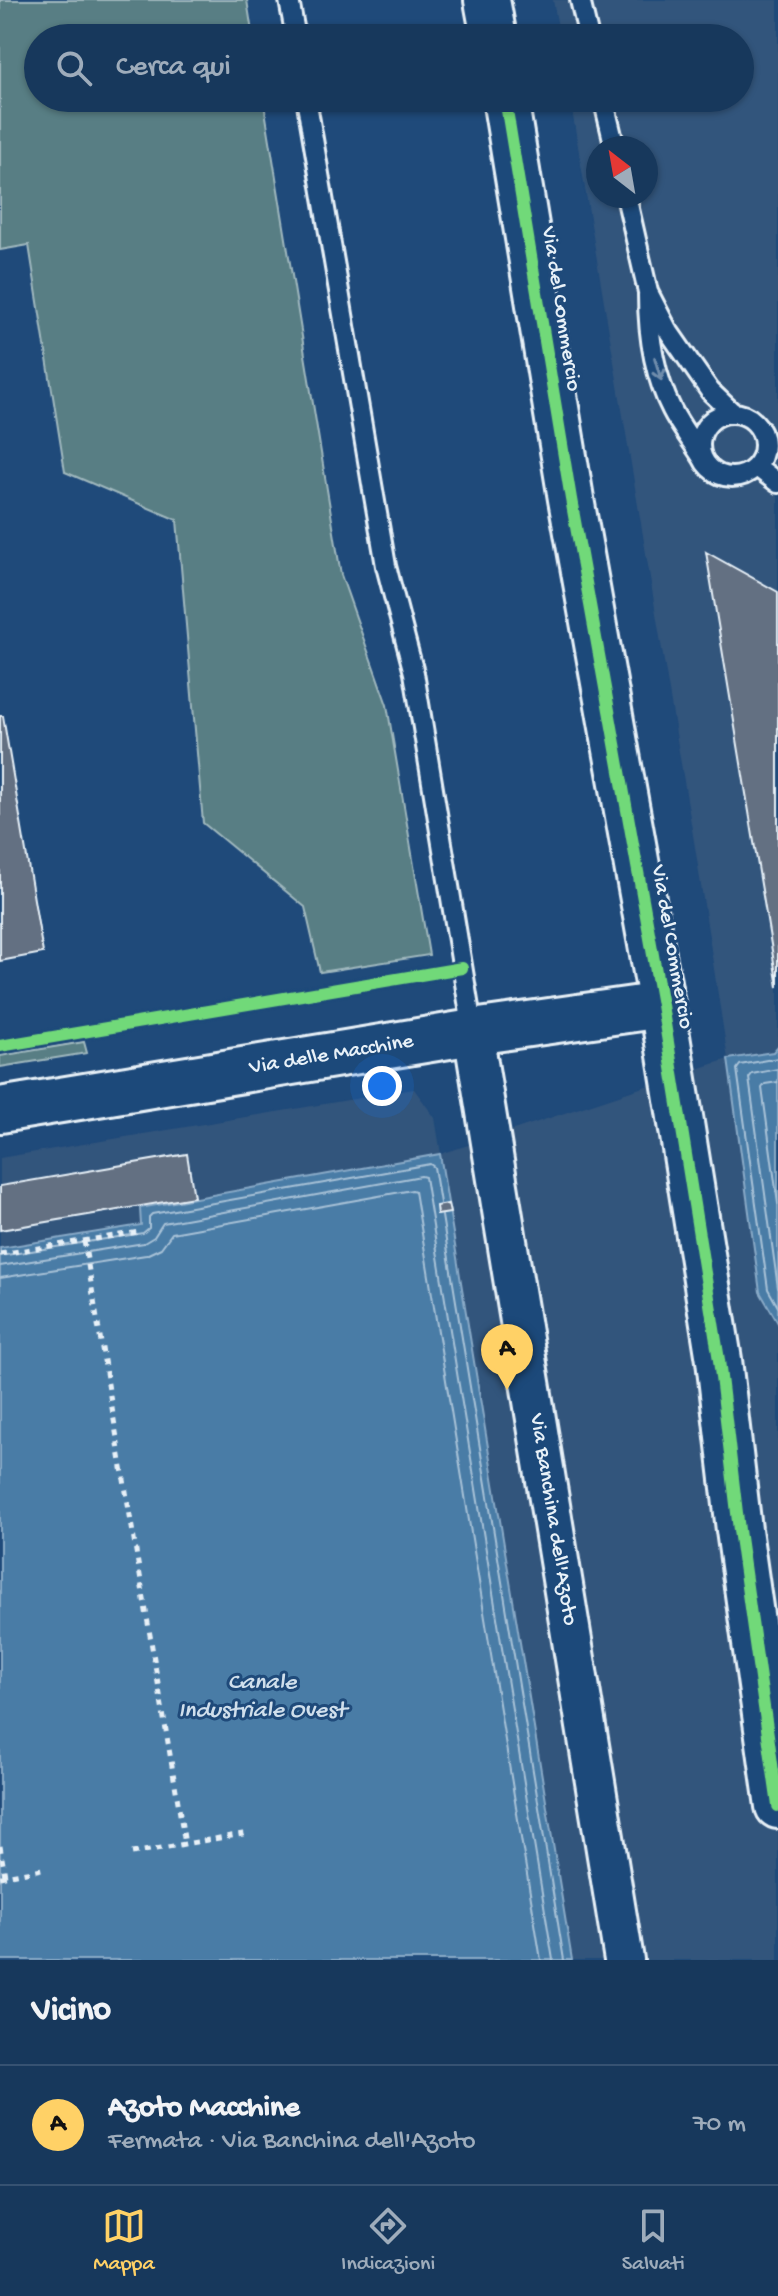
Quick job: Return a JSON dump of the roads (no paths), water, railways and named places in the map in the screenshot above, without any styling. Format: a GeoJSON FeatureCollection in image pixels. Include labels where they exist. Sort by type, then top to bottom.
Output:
{"type":"FeatureCollection","features":[{"type":"Feature","properties":{"kind":"street"},"geometry":{"type":"LineString","coordinates":[[487,0],[491,24]]}},
{"type":"Feature","properties":{"kind":"street","name":"Via del Commercio"},"geometry":{"type":"LineString","coordinates":[[507,112],[571,499],[662,1005],[719,1360],[739,1530],[778,1806]]}},
{"type":"Feature","properties":{"kind":"street","name":"Via delle Macchine"},"geometry":{"type":"LineString","coordinates":[[0,1110],[473,1032],[662,1005]]}},
{"type":"Feature","properties":{"kind":"street","name":"Via Banchina dell'Azoto"},"geometry":{"type":"LineString","coordinates":[[473,1032],[624,1960]]}},
{"type":"Feature","properties":{"kind":"lane"},"geometry":{"type":"LineString","coordinates":[[289,0],[293,24]]}},
{"type":"Feature","properties":{"kind":"lane"},"geometry":{"type":"LineString","coordinates":[[580,0],[586,24]]}},
{"type":"Feature","properties":{"kind":"lane"},"geometry":{"type":"LineString","coordinates":[[308,112],[386,566],[414,673],[473,1032]]}},
{"type":"Feature","properties":{"kind":"lane"},"geometry":{"type":"LineString","coordinates":[[606,112],[612,136]]}},
{"type":"Feature","properties":{"kind":"lane"},"geometry":{"type":"LineString","coordinates":[[629,208],[648,292],[648,322],[656,366],[671,409],[702,458],[708,467],[727,478],[738,477],[757,467],[765,448],[764,438],[753,420],[744,415],[723,414],[713,419],[701,437],[702,458]]}},
{"type":"Feature","properties":{"kind":"lane"},"geometry":{"type":"LineString","coordinates":[[648,292],[667,329],[710,391],[733,413]]}},
{"type":"Feature","properties":{"kind":"lane"},"geometry":{"type":"LineString","coordinates":[[757,467],[778,483]]}},
{"type":"Feature","properties":{"kind":"water"},"geometry":{"type":"Polygon","coordinates":[[[778,1046],[778,1323],[760,1292],[728,1059],[773,1052],[778,1046]]]}},
{"type":"Feature","properties":{"kind":"water","name":"Canale Industriale Ovest"},"geometry":{"type":"Polygon","coordinates":[[[440,1154],[572,1960],[0,1960],[0,1248],[141,1225],[140,1208],[440,1154]]]}},
{"type":"Feature","properties":{"kind":"place","name":"Azoto Macchine"},"geometry":{"type":"Point","coordinates":[507,1390]}}]}
